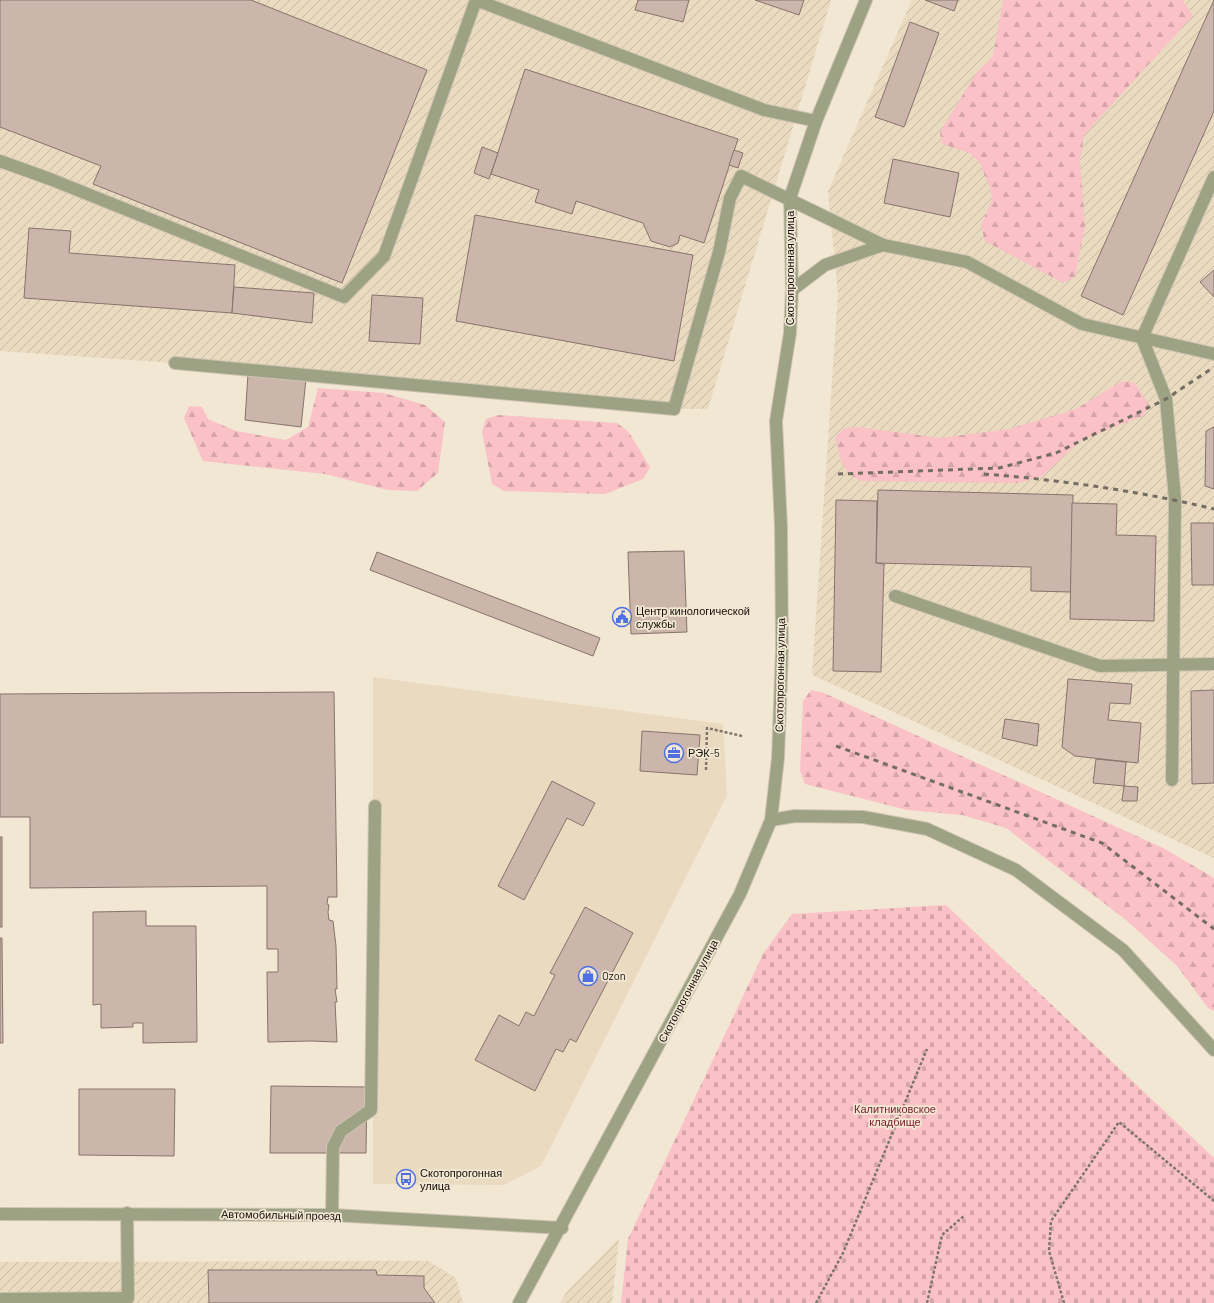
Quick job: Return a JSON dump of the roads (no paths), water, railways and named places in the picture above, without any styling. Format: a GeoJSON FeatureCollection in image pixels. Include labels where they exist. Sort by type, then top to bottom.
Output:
{"type":"FeatureCollection","features":[{"type":"Feature","properties":{"kind":"street"},"geometry":{"type":"LineString","coordinates":[[0,161],[57,182],[344,297],[384,256],[476,0],[764,110],[816,121]]}},
{"type":"Feature","properties":{"kind":"street","name":"Скотопрогонная улица"},"geometry":{"type":"LineString","coordinates":[[519,1303],[562,1228],[740,894],[771,820],[778,758],[782,649],[781,527],[776,420],[790,333],[792,290],[790,198],[816,121],[866,0]]}},
{"type":"Feature","properties":{"kind":"street"},"geometry":{"type":"LineString","coordinates":[[175,363],[674,409],[719,252],[730,198],[741,176],[790,198],[883,245],[967,262],[1082,324],[1214,354]]}},
{"type":"Feature","properties":{"kind":"street"},"geometry":{"type":"LineString","coordinates":[[1172,780],[1175,499],[1166,399],[1142,338],[1214,177]]}},
{"type":"Feature","properties":{"kind":"street"},"geometry":{"type":"LineString","coordinates":[[792,290],[825,265],[883,245]]}},
{"type":"Feature","properties":{"kind":"street"},"geometry":{"type":"LineString","coordinates":[[895,596],[1100,666],[1214,664]]}},
{"type":"Feature","properties":{"kind":"street"},"geometry":{"type":"LineString","coordinates":[[332,1214],[333,1147],[341,1131],[371,1110],[375,806]]}},
{"type":"Feature","properties":{"kind":"street"},"geometry":{"type":"LineString","coordinates":[[771,820],[794,816],[864,817],[927,829],[1016,870],[1123,950],[1214,1050]]}},
{"type":"Feature","properties":{"kind":"street"},"geometry":{"type":"LineString","coordinates":[[0,1299],[129,1301],[127,1213]]}},
{"type":"Feature","properties":{"kind":"street","name":"Автомобильный проезд"},"geometry":{"type":"LineString","coordinates":[[0,1214],[332,1214],[562,1228]]}},
{"type":"Feature","properties":{"kind":"railway"},"geometry":{"type":"LineString","coordinates":[[838,474],[999,468],[1056,453],[1166,399],[1214,367]]}},
{"type":"Feature","properties":{"kind":"railway"},"geometry":{"type":"LineString","coordinates":[[984,474],[1042,479],[1100,487],[1214,509]]}},
{"type":"Feature","properties":{"kind":"railway"},"geometry":{"type":"LineString","coordinates":[[836,746],[1102,843],[1214,929]]}},
{"type":"Feature","properties":{"kind":"place","name":"Центр кинологической службы"},"geometry":{"type":"Point","coordinates":[622,617]}},
{"type":"Feature","properties":{"kind":"place","name":"РЭК-5"},"geometry":{"type":"Point","coordinates":[674,753]}},
{"type":"Feature","properties":{"kind":"place","name":"Ozon"},"geometry":{"type":"Point","coordinates":[588,976]}},
{"type":"Feature","properties":{"kind":"place","name":"Скотопрогонная улица"},"geometry":{"type":"Point","coordinates":[406,1179]}},
{"type":"Feature","properties":{"kind":"park label","name":"Калитниковское кладбище"},"geometry":{"type":"Point","coordinates":[895,1115]}}]}
